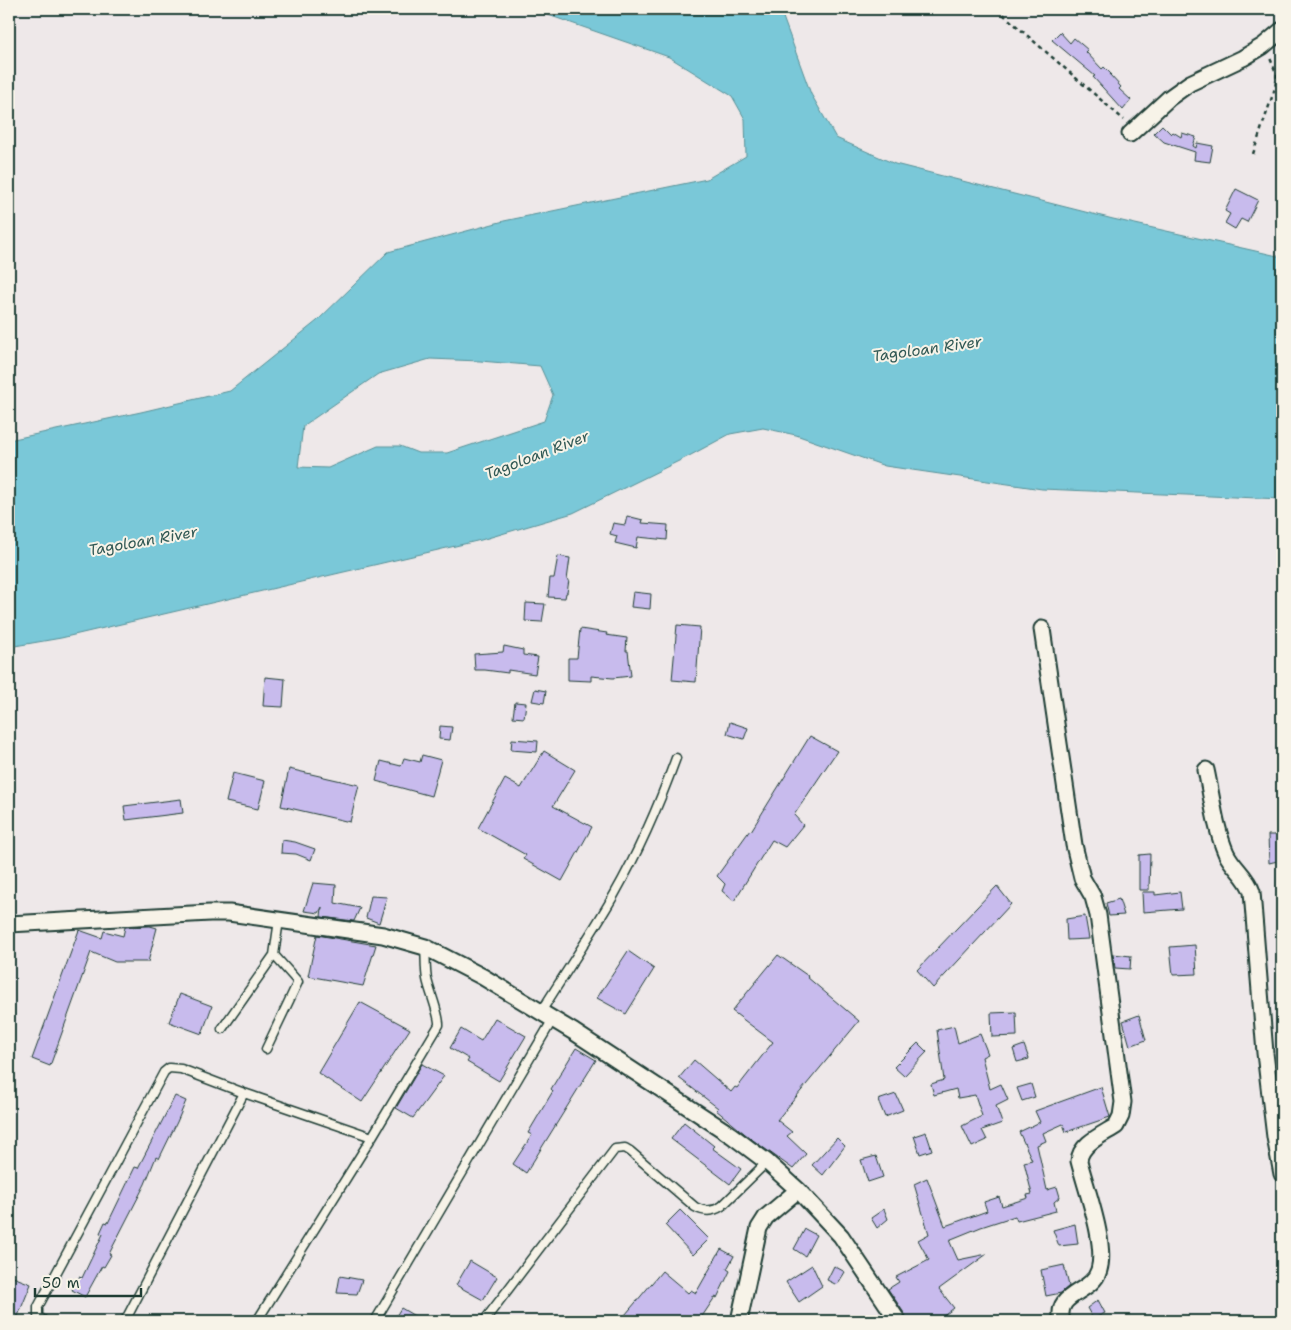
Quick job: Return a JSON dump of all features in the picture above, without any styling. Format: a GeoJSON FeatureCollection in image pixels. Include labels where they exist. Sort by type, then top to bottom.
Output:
{"type":"FeatureCollection","features":[{"type":"Feature","properties":{"kind":"street"},"geometry":{"type":"LineString","coordinates":[[1133,132],[1169,98],[1190,82],[1243,58],[1264,46],[1282,30]]}},
{"type":"Feature","properties":{"kind":"street"},"geometry":{"type":"LineString","coordinates":[[1042,629],[1074,845],[1082,878],[1093,897],[1098,915],[1123,1102],[1120,1122],[1085,1147],[1079,1154],[1079,1162],[1101,1243],[1101,1259],[1097,1277],[1064,1302],[1060,1314],[1062,1321]]}},
{"type":"Feature","properties":{"kind":"street"},"geometry":{"type":"LineString","coordinates":[[1206,770],[1226,853],[1247,880],[1252,892],[1265,1053],[1275,1137],[1282,1174]]}},
{"type":"Feature","properties":{"kind":"street"},"geometry":{"type":"LineString","coordinates":[[10,926],[229,913],[383,935],[425,947],[482,977],[547,1016],[731,1135],[767,1162],[798,1190],[841,1236],[898,1321]]}},
{"type":"Feature","properties":{"kind":"street"},"geometry":{"type":"LineString","coordinates":[[739,1321],[760,1228],[766,1217],[798,1190]]}},
{"type":"Feature","properties":{"kind":"lane"},"geometry":{"type":"LineString","coordinates":[[375,1321],[625,874],[658,804],[676,758]]}},
{"type":"Feature","properties":{"kind":"lane"},"geometry":{"type":"LineString","coordinates":[[222,1029],[274,956],[278,920]]}},
{"type":"Feature","properties":{"kind":"lane"},"geometry":{"type":"LineString","coordinates":[[257,1321],[372,1137],[439,1025],[427,976],[425,947]]}},
{"type":"Feature","properties":{"kind":"lane"},"geometry":{"type":"LineString","coordinates":[[266,1049],[298,982],[274,956]]}},
{"type":"Feature","properties":{"kind":"lane"},"geometry":{"type":"LineString","coordinates":[[44,1321],[38,1316],[38,1307],[164,1072],[169,1068],[181,1069],[372,1137]]}},
{"type":"Feature","properties":{"kind":"lane"},"geometry":{"type":"LineString","coordinates":[[125,1321],[244,1093]]}},
{"type":"Feature","properties":{"kind":"lane"},"geometry":{"type":"LineString","coordinates":[[484,1321],[615,1149],[625,1148],[630,1151],[695,1207],[708,1211],[716,1210],[722,1206],[767,1162]]}},
{"type":"Feature","properties":{"kind":"path"},"geometry":{"type":"LineString","coordinates":[[997,9],[1133,132]]}},
{"type":"Feature","properties":{"kind":"path"},"geometry":{"type":"LineString","coordinates":[[1253,154],[1275,88],[1277,75],[1274,64],[1264,46]]}},
{"type":"Feature","properties":{"kind":"water","name":"Tagoloan River"},"geometry":{"type":"Polygon","coordinates":[[[531,9],[780,9],[811,94],[836,138],[895,164],[1113,219],[1282,257],[1282,499],[1042,489],[885,466],[796,435],[763,428],[730,434],[573,513],[481,540],[61,638],[9,647],[9,440],[230,391],[317,321],[388,252],[504,221],[707,179],[746,156],[745,119],[732,96],[669,57],[531,9]],[[430,359],[378,374],[303,426],[298,467],[328,468],[378,446],[400,446],[418,453],[447,453],[544,421],[553,395],[540,366],[430,359]]]}},
{"type":"Feature","properties":{"kind":"building"},"geometry":{"type":"Polygon","coordinates":[[[1060,32],[1070,43],[1074,38],[1088,50],[1086,52],[1102,69],[1104,67],[1111,74],[1121,87],[1119,89],[1131,100],[1123,110],[1093,77],[1095,76],[1052,40],[1060,32]]]}},
{"type":"Feature","properties":{"kind":"building"},"geometry":{"type":"Polygon","coordinates":[[[1162,125],[1171,134],[1173,132],[1181,137],[1182,133],[1196,137],[1193,146],[1196,148],[1197,143],[1213,146],[1210,162],[1194,160],[1195,152],[1164,142],[1154,133],[1162,125]]]}},
{"type":"Feature","properties":{"kind":"building"},"geometry":{"type":"Polygon","coordinates":[[[1236,189],[1258,200],[1247,222],[1241,219],[1235,229],[1225,223],[1230,214],[1225,211],[1236,189]]]}},
{"type":"Feature","properties":{"kind":"building"},"geometry":{"type":"Polygon","coordinates":[[[627,516],[643,520],[642,523],[668,525],[667,540],[638,537],[636,548],[615,543],[617,536],[610,534],[613,523],[625,525],[627,516]]]}},
{"type":"Feature","properties":{"kind":"building"},"geometry":{"type":"Polygon","coordinates":[[[558,556],[570,558],[567,580],[569,580],[565,598],[548,597],[550,578],[554,578],[558,556]]]}},
{"type":"Feature","properties":{"kind":"building"},"geometry":{"type":"Polygon","coordinates":[[[633,592],[651,594],[650,609],[631,607],[633,592]]]}},
{"type":"Feature","properties":{"kind":"building"},"geometry":{"type":"Polygon","coordinates":[[[526,603],[545,604],[542,622],[525,621],[526,603]]]}},
{"type":"Feature","properties":{"kind":"building"},"geometry":{"type":"Polygon","coordinates":[[[677,625],[700,627],[696,682],[672,680],[677,625]]]}},
{"type":"Feature","properties":{"kind":"building"},"geometry":{"type":"Polygon","coordinates":[[[580,629],[627,638],[626,651],[628,651],[631,676],[613,678],[591,676],[591,681],[568,680],[568,658],[577,658],[580,629]]]}},
{"type":"Feature","properties":{"kind":"building"},"geometry":{"type":"Polygon","coordinates":[[[504,646],[523,650],[523,655],[538,657],[535,674],[508,670],[508,673],[475,670],[474,654],[503,652],[504,646]]]}},
{"type":"Feature","properties":{"kind":"building"},"geometry":{"type":"Polygon","coordinates":[[[265,677],[285,679],[283,707],[263,706],[265,677]]]}},
{"type":"Feature","properties":{"kind":"building"},"geometry":{"type":"Polygon","coordinates":[[[535,689],[546,691],[544,703],[532,701],[535,689]]]}},
{"type":"Feature","properties":{"kind":"building"},"geometry":{"type":"Polygon","coordinates":[[[515,702],[526,703],[524,718],[513,717],[515,702]]]}},
{"type":"Feature","properties":{"kind":"building"},"geometry":{"type":"Polygon","coordinates":[[[730,722],[748,728],[744,739],[727,734],[730,722]]]}},
{"type":"Feature","properties":{"kind":"building"},"geometry":{"type":"Polygon","coordinates":[[[440,726],[452,727],[450,740],[439,739],[440,726]]]}},
{"type":"Feature","properties":{"kind":"building"},"geometry":{"type":"Polygon","coordinates":[[[810,736],[837,751],[794,815],[803,825],[785,847],[772,840],[734,901],[722,891],[725,884],[717,876],[751,831],[810,736]]]}},
{"type":"Feature","properties":{"kind":"building"},"geometry":{"type":"Polygon","coordinates":[[[512,739],[538,741],[537,752],[511,750],[512,739]]]}},
{"type":"Feature","properties":{"kind":"building"},"geometry":{"type":"Polygon","coordinates":[[[544,751],[575,770],[553,806],[592,827],[562,881],[523,859],[526,855],[478,828],[505,779],[521,788],[544,751]]]}},
{"type":"Feature","properties":{"kind":"building"},"geometry":{"type":"Polygon","coordinates":[[[422,755],[441,760],[431,796],[376,781],[381,761],[401,766],[404,758],[420,762],[422,755]]]}},
{"type":"Feature","properties":{"kind":"building"},"geometry":{"type":"Polygon","coordinates":[[[289,769],[359,785],[350,822],[281,806],[289,769]]]}},
{"type":"Feature","properties":{"kind":"building"},"geometry":{"type":"Polygon","coordinates":[[[233,773],[265,781],[258,809],[226,802],[233,773]]]}},
{"type":"Feature","properties":{"kind":"building"},"geometry":{"type":"Polygon","coordinates":[[[181,799],[183,813],[126,820],[124,806],[181,799]]]}},
{"type":"Feature","properties":{"kind":"building"},"geometry":{"type":"Polygon","coordinates":[[[1268,835],[1282,835],[1282,860],[1269,863],[1268,835]]]}},
{"type":"Feature","properties":{"kind":"building"},"geometry":{"type":"Polygon","coordinates":[[[282,840],[315,849],[311,860],[296,854],[281,853],[282,840]]]}},
{"type":"Feature","properties":{"kind":"building"},"geometry":{"type":"Polygon","coordinates":[[[1150,854],[1149,890],[1139,890],[1139,855],[1150,854]]]}},
{"type":"Feature","properties":{"kind":"building"},"geometry":{"type":"Polygon","coordinates":[[[313,883],[336,885],[335,903],[360,908],[354,921],[321,917],[322,907],[319,913],[304,911],[313,883]]]}},
{"type":"Feature","properties":{"kind":"building"},"geometry":{"type":"Polygon","coordinates":[[[997,886],[1011,904],[933,988],[917,970],[997,886]]]}},
{"type":"Feature","properties":{"kind":"building"},"geometry":{"type":"Polygon","coordinates":[[[1142,892],[1155,892],[1155,895],[1180,892],[1182,909],[1143,912],[1142,892]]]}},
{"type":"Feature","properties":{"kind":"building"},"geometry":{"type":"Polygon","coordinates":[[[371,896],[387,897],[379,923],[366,918],[371,896]]]}},
{"type":"Feature","properties":{"kind":"building"},"geometry":{"type":"Polygon","coordinates":[[[1119,899],[1124,915],[1109,916],[1106,903],[1119,899]]]}},
{"type":"Feature","properties":{"kind":"building"},"geometry":{"type":"Polygon","coordinates":[[[1085,916],[1089,939],[1067,940],[1066,919],[1085,916]]]}},
{"type":"Feature","properties":{"kind":"building"},"geometry":{"type":"Polygon","coordinates":[[[150,926],[157,928],[148,962],[115,962],[91,952],[50,1066],[32,1059],[79,930],[102,938],[104,931],[123,936],[125,927],[150,926]]]}},
{"type":"Feature","properties":{"kind":"building"},"geometry":{"type":"Polygon","coordinates":[[[317,935],[376,945],[363,986],[308,976],[317,935]]]}},
{"type":"Feature","properties":{"kind":"building"},"geometry":{"type":"Polygon","coordinates":[[[1195,945],[1197,974],[1173,975],[1170,947],[1195,945]]]}},
{"type":"Feature","properties":{"kind":"building"},"geometry":{"type":"Polygon","coordinates":[[[628,951],[654,969],[626,1014],[597,998],[628,951]]]}},
{"type":"Feature","properties":{"kind":"building"},"geometry":{"type":"Polygon","coordinates":[[[1113,954],[1131,956],[1130,969],[1115,968],[1113,954]]]}},
{"type":"Feature","properties":{"kind":"building"},"geometry":{"type":"Polygon","coordinates":[[[778,955],[808,976],[859,1021],[777,1120],[792,1132],[787,1136],[806,1154],[793,1169],[750,1138],[716,1110],[718,1108],[679,1078],[694,1060],[731,1092],[735,1087],[737,1088],[773,1042],[732,1011],[778,955]]]}},
{"type":"Feature","properties":{"kind":"building"},"geometry":{"type":"Polygon","coordinates":[[[180,994],[212,1006],[202,1034],[169,1022],[180,994]]]}},
{"type":"Feature","properties":{"kind":"building"},"geometry":{"type":"Polygon","coordinates":[[[360,1002],[410,1029],[362,1102],[318,1073],[360,1002]]]}},
{"type":"Feature","properties":{"kind":"building"},"geometry":{"type":"Polygon","coordinates":[[[1016,1012],[1017,1036],[992,1037],[991,1013],[1016,1012]]]}},
{"type":"Feature","properties":{"kind":"building"},"geometry":{"type":"Polygon","coordinates":[[[1139,1015],[1146,1040],[1130,1046],[1123,1021],[1139,1015]]]}},
{"type":"Feature","properties":{"kind":"building"},"geometry":{"type":"Polygon","coordinates":[[[495,1018],[526,1036],[499,1081],[467,1062],[469,1059],[450,1048],[461,1029],[481,1041],[495,1018]]]}},
{"type":"Feature","properties":{"kind":"building"},"geometry":{"type":"Polygon","coordinates":[[[954,1026],[958,1043],[980,1034],[988,1054],[982,1057],[990,1089],[1001,1084],[1008,1100],[996,1106],[1002,1123],[982,1130],[987,1140],[972,1147],[962,1126],[982,1116],[975,1095],[958,1098],[956,1089],[934,1095],[931,1084],[944,1080],[937,1030],[954,1026]]]}},
{"type":"Feature","properties":{"kind":"building"},"geometry":{"type":"Polygon","coordinates":[[[918,1043],[927,1052],[904,1076],[894,1067],[918,1043]]]}},
{"type":"Feature","properties":{"kind":"building"},"geometry":{"type":"Polygon","coordinates":[[[1024,1045],[1029,1059],[1017,1062],[1013,1049],[1024,1045]]]}},
{"type":"Feature","properties":{"kind":"building"},"geometry":{"type":"Polygon","coordinates":[[[576,1048],[596,1060],[526,1173],[513,1164],[532,1135],[528,1133],[553,1091],[551,1089],[576,1048]]]}},
{"type":"Feature","properties":{"kind":"building"},"geometry":{"type":"Polygon","coordinates":[[[422,1064],[444,1076],[413,1118],[396,1108],[422,1064]]]}},
{"type":"Feature","properties":{"kind":"building"},"geometry":{"type":"Polygon","coordinates":[[[1031,1084],[1035,1097],[1022,1101],[1017,1088],[1031,1084]]]}},
{"type":"Feature","properties":{"kind":"building"},"geometry":{"type":"Polygon","coordinates":[[[1101,1087],[1110,1117],[1066,1132],[1063,1124],[1043,1133],[1046,1141],[1037,1145],[1047,1190],[1057,1187],[1060,1197],[1054,1202],[1056,1211],[1017,1221],[1015,1216],[949,1240],[958,1260],[987,1254],[939,1289],[954,1308],[937,1321],[907,1321],[906,1316],[888,1289],[899,1282],[896,1277],[929,1260],[918,1240],[929,1234],[914,1184],[927,1178],[945,1226],[987,1211],[984,1202],[999,1197],[1002,1206],[1028,1198],[1027,1195],[1032,1194],[1024,1162],[1032,1160],[1019,1132],[1040,1122],[1035,1111],[1101,1087]]]}},
{"type":"Feature","properties":{"kind":"building"},"geometry":{"type":"Polygon","coordinates":[[[896,1094],[903,1110],[885,1117],[878,1100],[896,1094]]]}},
{"type":"Feature","properties":{"kind":"building"},"geometry":{"type":"Polygon","coordinates":[[[175,1096],[186,1101],[177,1122],[159,1159],[156,1157],[145,1184],[109,1254],[111,1255],[104,1267],[102,1266],[85,1297],[72,1290],[79,1277],[82,1278],[103,1234],[100,1233],[105,1222],[108,1223],[135,1167],[138,1168],[175,1096]]]}},
{"type":"Feature","properties":{"kind":"building"},"geometry":{"type":"Polygon","coordinates":[[[684,1122],[714,1146],[712,1148],[741,1169],[730,1184],[671,1139],[684,1122]]]}},
{"type":"Feature","properties":{"kind":"building"},"geometry":{"type":"Polygon","coordinates":[[[926,1132],[932,1150],[920,1154],[914,1136],[926,1132]]]}},
{"type":"Feature","properties":{"kind":"building"},"geometry":{"type":"Polygon","coordinates":[[[837,1138],[845,1146],[823,1175],[812,1165],[837,1138]]]}},
{"type":"Feature","properties":{"kind":"building"},"geometry":{"type":"Polygon","coordinates":[[[876,1156],[883,1177],[868,1182],[861,1160],[876,1156]]]}},
{"type":"Feature","properties":{"kind":"building"},"geometry":{"type":"Polygon","coordinates":[[[884,1209],[888,1219],[877,1228],[871,1218],[884,1209]]]}},
{"type":"Feature","properties":{"kind":"building"},"geometry":{"type":"Polygon","coordinates":[[[680,1210],[709,1239],[693,1255],[665,1225],[680,1210]]]}},
{"type":"Feature","properties":{"kind":"building"},"geometry":{"type":"Polygon","coordinates":[[[1075,1224],[1078,1244],[1059,1246],[1053,1230],[1075,1224]]]}},
{"type":"Feature","properties":{"kind":"building"},"geometry":{"type":"Polygon","coordinates":[[[805,1229],[816,1235],[805,1256],[794,1249],[805,1229]]]}},
{"type":"Feature","properties":{"kind":"building"},"geometry":{"type":"Polygon","coordinates":[[[721,1249],[734,1256],[727,1269],[730,1271],[717,1298],[715,1297],[699,1321],[620,1321],[662,1271],[688,1293],[691,1290],[696,1293],[721,1249]]]}},
{"type":"Feature","properties":{"kind":"building"},"geometry":{"type":"Polygon","coordinates":[[[470,1261],[497,1277],[483,1300],[456,1285],[470,1261]]]}},
{"type":"Feature","properties":{"kind":"building"},"geometry":{"type":"Polygon","coordinates":[[[812,1265],[822,1286],[799,1302],[786,1282],[812,1265]]]}},
{"type":"Feature","properties":{"kind":"building"},"geometry":{"type":"Polygon","coordinates":[[[1064,1265],[1069,1286],[1061,1293],[1046,1296],[1041,1270],[1064,1265]]]}},
{"type":"Feature","properties":{"kind":"building"},"geometry":{"type":"Polygon","coordinates":[[[834,1266],[845,1272],[837,1285],[827,1280],[834,1266]]]}},
{"type":"Feature","properties":{"kind":"building"},"geometry":{"type":"Polygon","coordinates":[[[340,1276],[362,1280],[357,1294],[337,1293],[340,1276]]]}},
{"type":"Feature","properties":{"kind":"building"},"geometry":{"type":"Polygon","coordinates":[[[13,1277],[31,1284],[16,1321],[9,1321],[9,1287],[13,1277]]]}},
{"type":"Feature","properties":{"kind":"building"},"geometry":{"type":"Polygon","coordinates":[[[1098,1300],[1105,1313],[1093,1319],[1087,1308],[1098,1300]]]}},
{"type":"Feature","properties":{"kind":"building"},"geometry":{"type":"Polygon","coordinates":[[[401,1308],[423,1321],[393,1321],[401,1308]]]}}]}
